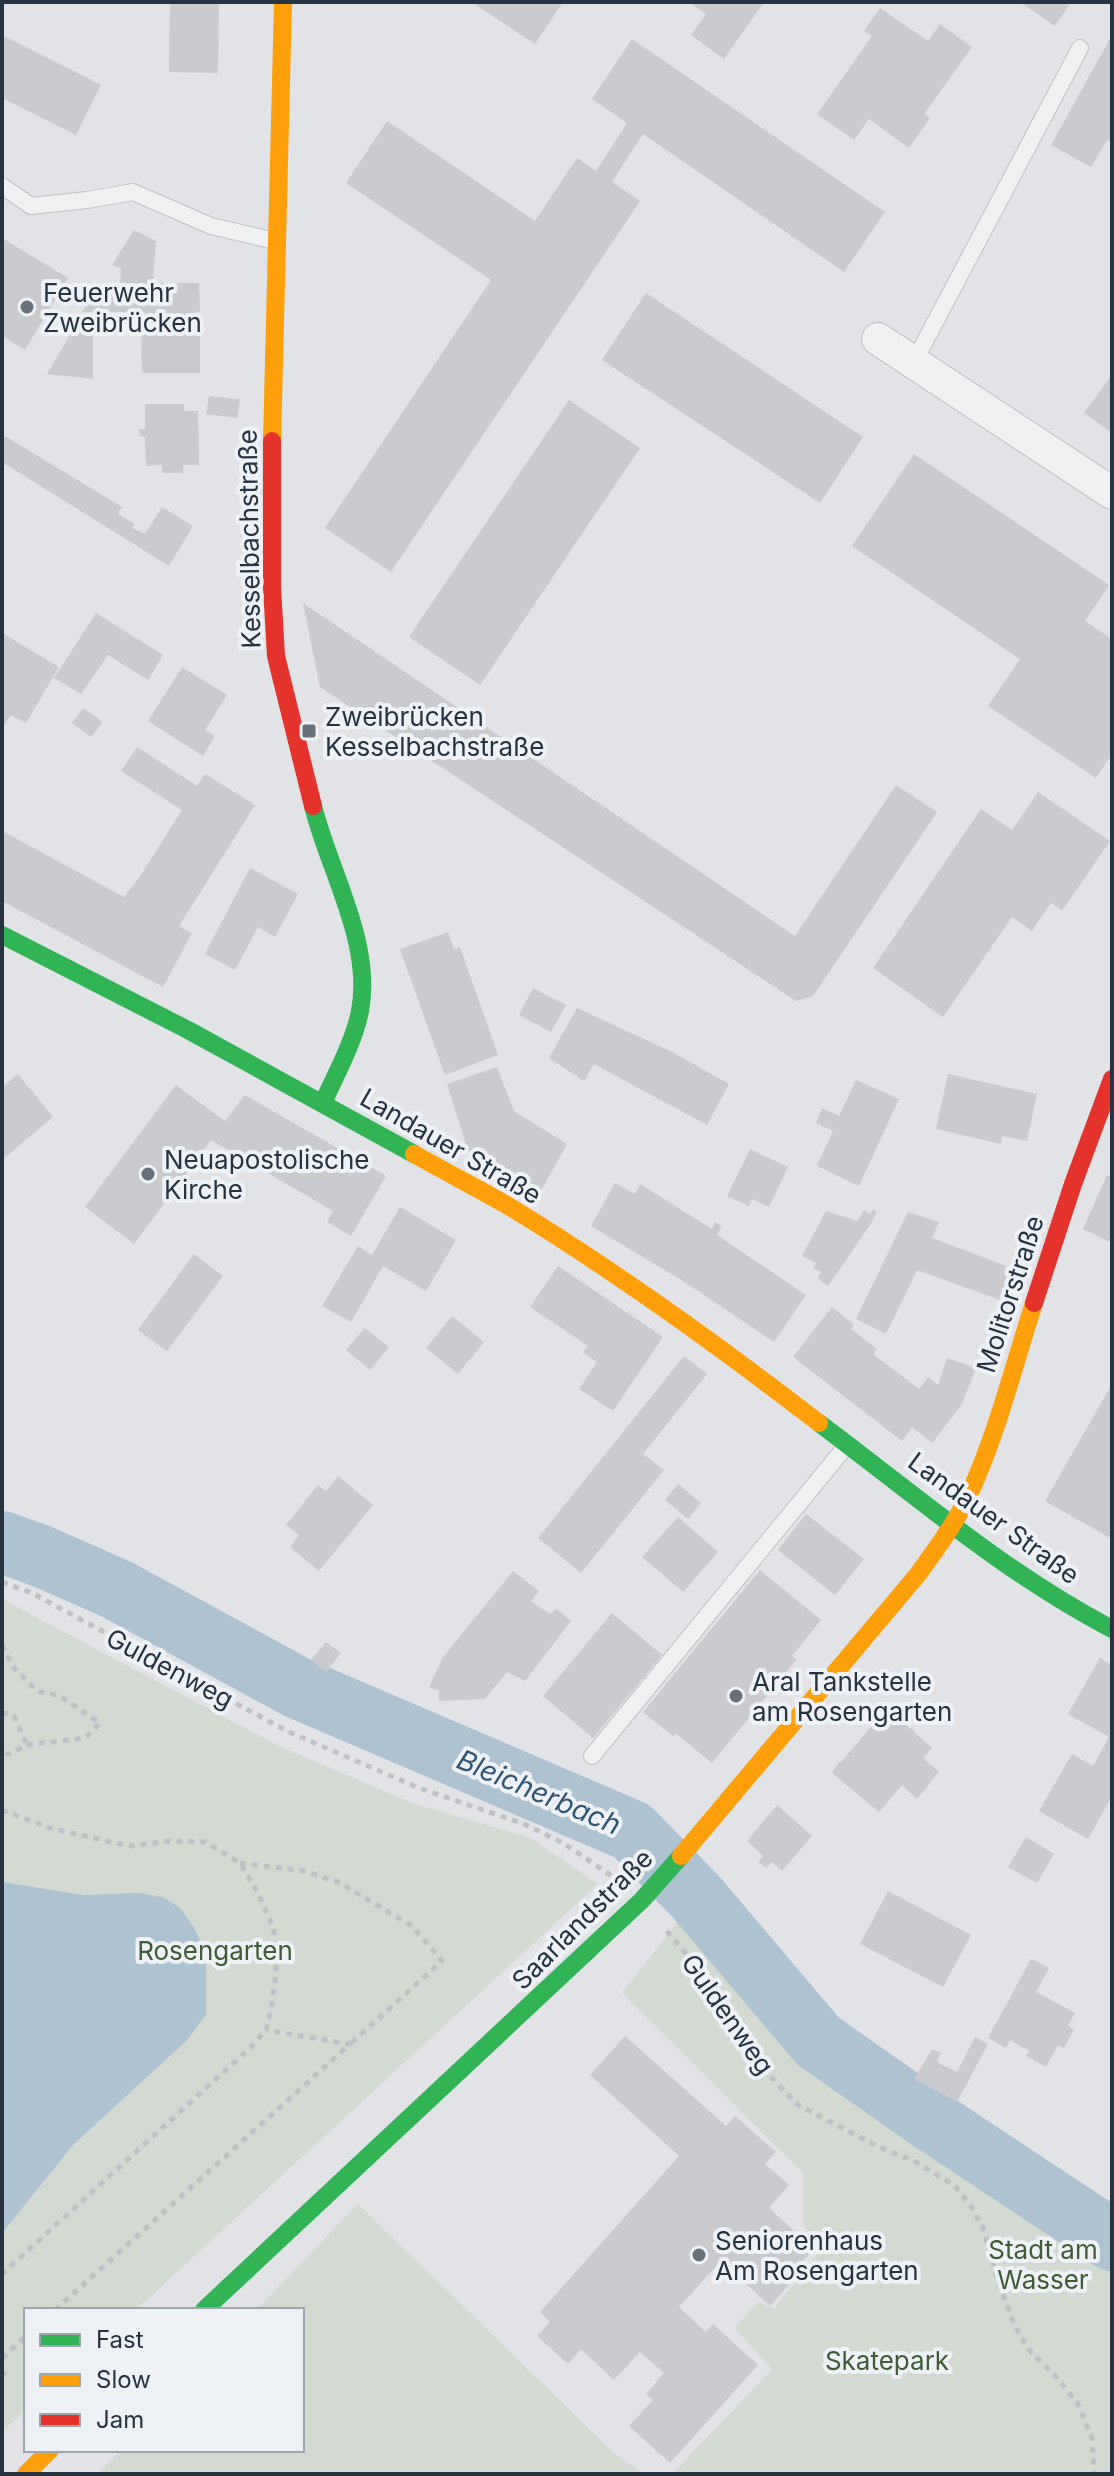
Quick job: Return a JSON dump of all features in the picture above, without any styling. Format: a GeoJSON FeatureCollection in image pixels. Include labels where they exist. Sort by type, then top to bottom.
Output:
{"type":"FeatureCollection","features":[{"type":"Feature","properties":{"kind":"main road","name":"Kesselbachstraße"},"geometry":{"type":"LineString","coordinates":[[283,2],[271,467],[276,656],[315,814],[357,941],[363,981],[360,1012],[323,1103]]}},
{"type":"Feature","properties":{"kind":"main road","name":"Landauer Straße"},"geometry":{"type":"LineString","coordinates":[[2,935],[188,1030],[504,1204],[632,1286],[745,1366],[1034,1582],[1112,1629]]}},
{"type":"Feature","properties":{"kind":"main road","name":"Molitorstraße"},"geometry":{"type":"LineString","coordinates":[[953,1524],[971,1490],[988,1446],[1073,1184],[1112,1079]]}},
{"type":"Feature","properties":{"kind":"main road","name":"Saarlandstraße"},"geometry":{"type":"LineString","coordinates":[[206,2308],[642,1900],[919,1573],[953,1524]]}},
{"type":"Feature","properties":{"kind":"main road"},"geometry":{"type":"LineString","coordinates":[[26,2474],[48,2452]]}},
{"type":"Feature","properties":{"kind":"street"},"geometry":{"type":"LineString","coordinates":[[878,339],[1112,493]]}},
{"type":"Feature","properties":{"kind":"lane"},"geometry":{"type":"LineString","coordinates":[[914,362],[1080,48]]}},
{"type":"Feature","properties":{"kind":"lane"},"geometry":{"type":"LineString","coordinates":[[2,186],[31,206],[133,192],[211,226],[276,241]]}},
{"type":"Feature","properties":{"kind":"lane"},"geometry":{"type":"LineString","coordinates":[[592,1756],[848,1444]]}},
{"type":"Feature","properties":{"kind":"path","name":"Guldenweg"},"geometry":{"type":"LineString","coordinates":[[2,1582],[32,1593],[289,1732],[419,1788],[524,1824],[563,1843],[599,1866],[642,1900],[719,1994],[760,2066],[798,2105],[877,2146],[916,2162],[955,2186],[963,2196],[983,2228],[1014,2324],[1028,2349],[1078,2404],[1092,2438],[1094,2474]]}},
{"type":"Feature","properties":{"kind":"path"},"geometry":{"type":"LineString","coordinates":[[2,1645],[14,1668],[37,1691],[60,1696],[100,1723],[85,1738],[27,1745],[9,1754],[2,1753]]}},
{"type":"Feature","properties":{"kind":"path"},"geometry":{"type":"LineString","coordinates":[[2,1712],[14,1716],[27,1745]]}},
{"type":"Feature","properties":{"kind":"path"},"geometry":{"type":"LineString","coordinates":[[2,1810],[53,1829],[130,1846],[170,1841],[205,1842],[240,1863],[304,1871],[338,1882],[412,1926],[442,1961],[57,2308]]}},
{"type":"Feature","properties":{"kind":"path"},"geometry":{"type":"LineString","coordinates":[[2,2274],[266,2030],[276,1973],[274,1929],[240,1863]]}},
{"type":"Feature","properties":{"kind":"path"},"geometry":{"type":"LineString","coordinates":[[266,2030],[350,2044]]}},
{"type":"Feature","properties":{"kind":"path"},"geometry":{"type":"LineString","coordinates":[[2,2358],[24,2338]]}},
{"type":"Feature","properties":{"kind":"green space","name":"Rosengarten"},"geometry":{"type":"Polygon","coordinates":[[[2,1599],[279,1746],[412,1803],[528,1837],[598,1884],[138,2308],[24,2308],[24,2412],[2,2432],[2,1599]]]}},
{"type":"Feature","properties":{"kind":"green space","name":"Skatepark"},"geometry":{"type":"Polygon","coordinates":[[[706,1886],[796,2000],[873,2066],[1112,2226],[1112,2474],[672,2474],[772,2369],[734,2328],[758,2302],[774,2309],[818,2253],[803,2223],[803,2173],[622,1993],[706,1886]]]}},
{"type":"Feature","properties":{"kind":"green space"},"geometry":{"type":"Polygon","coordinates":[[[358,2204],[614,2453],[643,2474],[97,2474],[119,2452],[304,2452],[304,2308],[258,2308],[358,2204]]]}},
{"type":"Feature","properties":{"kind":"water"},"geometry":{"type":"Polygon","coordinates":[[[2,1882],[83,1895],[138,1893],[163,1897],[180,1908],[202,1944],[206,1964],[206,2015],[186,2041],[73,2145],[2,2233],[2,1882]]]}},
{"type":"Feature","properties":{"kind":"building"},"geometry":{"type":"Polygon","coordinates":[[[170,2],[219,2],[218,73],[169,72],[170,2]]]}},
{"type":"Feature","properties":{"kind":"building"},"geometry":{"type":"Polygon","coordinates":[[[471,2],[563,2],[535,44],[471,2]]]}},
{"type":"Feature","properties":{"kind":"building"},"geometry":{"type":"Polygon","coordinates":[[[689,2],[764,2],[724,59],[691,35],[706,14],[689,2]]]}},
{"type":"Feature","properties":{"kind":"building"},"geometry":{"type":"Polygon","coordinates":[[[1020,2],[1071,2],[1055,26],[1020,2]]]}},
{"type":"Feature","properties":{"kind":"building"},"geometry":{"type":"Polygon","coordinates":[[[880,8],[928,41],[940,24],[972,47],[924,114],[930,118],[909,148],[869,119],[854,140],[817,114],[872,36],[864,31],[880,8]]]}},
{"type":"Feature","properties":{"kind":"building"},"geometry":{"type":"Polygon","coordinates":[[[2,35],[101,85],[76,135],[2,98],[2,35]]]}},
{"type":"Feature","properties":{"kind":"building"},"geometry":{"type":"Polygon","coordinates":[[[1112,35],[1112,142],[1107,140],[1091,167],[1051,145],[1112,35]]]}},
{"type":"Feature","properties":{"kind":"building"},"geometry":{"type":"Polygon","coordinates":[[[632,39],[885,212],[844,272],[643,134],[612,182],[640,201],[391,572],[325,528],[491,280],[346,183],[387,121],[535,221],[577,158],[596,171],[627,123],[592,99],[632,39]]]}},
{"type":"Feature","properties":{"kind":"building"},"geometry":{"type":"Polygon","coordinates":[[[134,230],[156,241],[153,283],[199,283],[200,312],[195,312],[195,335],[200,335],[200,373],[142,373],[141,324],[145,324],[145,312],[82,312],[98,287],[120,287],[121,268],[112,265],[134,230]]]}},
{"type":"Feature","properties":{"kind":"building","name":"Feuerwehr Zweibrücken"},"geometry":{"type":"Polygon","coordinates":[[[2,238],[68,278],[25,350],[2,336],[2,238]]]}},
{"type":"Feature","properties":{"kind":"building"},"geometry":{"type":"Polygon","coordinates":[[[646,293],[863,437],[820,503],[602,360],[646,293]]]}},
{"type":"Feature","properties":{"kind":"building"},"geometry":{"type":"Polygon","coordinates":[[[93,330],[93,379],[47,374],[71,333],[93,330]]]}},
{"type":"Feature","properties":{"kind":"building"},"geometry":{"type":"Polygon","coordinates":[[[1112,375],[1112,433],[1084,413],[1112,375]]]}},
{"type":"Feature","properties":{"kind":"building"},"geometry":{"type":"Polygon","coordinates":[[[209,396],[240,399],[237,418],[206,414],[209,396]]]}},
{"type":"Feature","properties":{"kind":"building"},"geometry":{"type":"Polygon","coordinates":[[[569,400],[640,448],[480,685],[409,637],[569,400]]]}},
{"type":"Feature","properties":{"kind":"building"},"geometry":{"type":"Polygon","coordinates":[[[145,404],[184,404],[184,411],[198,411],[199,465],[183,465],[183,473],[162,473],[162,465],[146,466],[145,437],[140,436],[139,429],[145,429],[145,404]]]}},
{"type":"Feature","properties":{"kind":"building"},"geometry":{"type":"Polygon","coordinates":[[[5,436],[122,507],[118,514],[145,534],[162,507],[193,526],[169,566],[2,462],[2,441],[5,436]]]}},
{"type":"Feature","properties":{"kind":"building"},"geometry":{"type":"Polygon","coordinates":[[[914,454],[1109,585],[1085,621],[1112,639],[1112,754],[1096,778],[988,706],[1020,659],[852,546],[914,454]]]}},
{"type":"Feature","properties":{"kind":"building"},"geometry":{"type":"Polygon","coordinates":[[[303,603],[795,936],[896,785],[937,812],[813,996],[796,1001],[320,687],[303,603]]]}},
{"type":"Feature","properties":{"kind":"building"},"geometry":{"type":"Polygon","coordinates":[[[96,613],[163,655],[148,680],[108,655],[81,694],[54,678],[96,613]]]}},
{"type":"Feature","properties":{"kind":"building"},"geometry":{"type":"Polygon","coordinates":[[[2,633],[59,667],[26,723],[11,715],[2,729],[2,633]]]}},
{"type":"Feature","properties":{"kind":"building"},"geometry":{"type":"Polygon","coordinates":[[[182,667],[227,695],[205,730],[215,736],[203,756],[148,721],[182,667]]]}},
{"type":"Feature","properties":{"kind":"building"},"geometry":{"type":"Polygon","coordinates":[[[83,708],[103,722],[91,737],[72,723],[83,708]]]}},
{"type":"Feature","properties":{"kind":"building"},"geometry":{"type":"Polygon","coordinates":[[[137,747],[197,786],[205,774],[255,805],[179,926],[192,933],[163,987],[2,901],[2,831],[124,897],[182,810],[121,771],[137,747]]]}},
{"type":"Feature","properties":{"kind":"building"},"geometry":{"type":"Polygon","coordinates":[[[1038,792],[1110,841],[1062,911],[1051,903],[1032,931],[1012,917],[943,1017],[873,968],[981,809],[1012,830],[1038,792]]]}},
{"type":"Feature","properties":{"kind":"building"},"geometry":{"type":"Polygon","coordinates":[[[250,868],[298,894],[275,937],[258,927],[235,970],[205,954],[250,868]]]}},
{"type":"Feature","properties":{"kind":"building"},"geometry":{"type":"Polygon","coordinates":[[[448,932],[454,949],[460,947],[498,1055],[445,1075],[400,949],[448,932]]]}},
{"type":"Feature","properties":{"kind":"building"},"geometry":{"type":"Polygon","coordinates":[[[533,988],[566,1005],[551,1032],[519,1015],[533,988]]]}},
{"type":"Feature","properties":{"kind":"building"},"geometry":{"type":"Polygon","coordinates":[[[577,1008],[672,1052],[729,1084],[707,1125],[594,1064],[584,1081],[549,1058],[577,1008]]]}},
{"type":"Feature","properties":{"kind":"building"},"geometry":{"type":"Polygon","coordinates":[[[497,1067],[514,1111],[567,1144],[538,1196],[468,1151],[447,1084],[497,1067]]]}},
{"type":"Feature","properties":{"kind":"building"},"geometry":{"type":"Polygon","coordinates":[[[18,1074],[53,1117],[2,1160],[2,1087],[18,1074]]]}},
{"type":"Feature","properties":{"kind":"building"},"geometry":{"type":"Polygon","coordinates":[[[948,1074],[1037,1094],[1027,1141],[1002,1136],[1001,1144],[936,1129],[948,1074]]]}},
{"type":"Feature","properties":{"kind":"building"},"geometry":{"type":"Polygon","coordinates":[[[856,1080],[899,1099],[859,1186],[817,1166],[833,1131],[816,1123],[822,1108],[839,1116],[856,1080]]]}},
{"type":"Feature","properties":{"kind":"building"},"geometry":{"type":"Polygon","coordinates":[[[176,1085],[225,1121],[245,1095],[386,1176],[351,1236],[327,1222],[333,1211],[211,1140],[134,1244],[85,1207],[176,1085]]]}},
{"type":"Feature","properties":{"kind":"building"},"geometry":{"type":"Polygon","coordinates":[[[750,1149],[788,1167],[769,1207],[752,1199],[749,1206],[727,1196],[750,1149]]]}},
{"type":"Feature","properties":{"kind":"building"},"geometry":{"type":"Polygon","coordinates":[[[1107,1175],[1112,1177],[1112,1243],[1083,1229],[1107,1175]]]}},
{"type":"Feature","properties":{"kind":"building"},"geometry":{"type":"Polygon","coordinates":[[[615,1183],[635,1194],[640,1184],[712,1229],[715,1222],[722,1226],[717,1235],[806,1295],[774,1342],[683,1281],[591,1226],[615,1183]]]}},
{"type":"Feature","properties":{"kind":"building"},"geometry":{"type":"Polygon","coordinates":[[[400,1207],[456,1240],[426,1291],[383,1266],[351,1322],[322,1306],[358,1246],[372,1255],[400,1207]]]}},
{"type":"Feature","properties":{"kind":"building"},"geometry":{"type":"Polygon","coordinates":[[[873,1209],[877,1212],[870,1225],[828,1286],[817,1278],[821,1272],[813,1268],[816,1263],[802,1256],[826,1211],[858,1221],[864,1210],[870,1214],[873,1209]]]}},
{"type":"Feature","properties":{"kind":"building"},"geometry":{"type":"Polygon","coordinates":[[[908,1212],[939,1222],[932,1238],[1012,1268],[1000,1300],[917,1270],[886,1334],[856,1319],[908,1212]]]}},
{"type":"Feature","properties":{"kind":"building"},"geometry":{"type":"Polygon","coordinates":[[[194,1254],[223,1276],[167,1351],[138,1330],[194,1254]]]}},
{"type":"Feature","properties":{"kind":"building"},"geometry":{"type":"Polygon","coordinates":[[[558,1266],[663,1337],[613,1411],[579,1389],[597,1362],[583,1352],[588,1346],[530,1307],[558,1266]]]}},
{"type":"Feature","properties":{"kind":"building"},"geometry":{"type":"Polygon","coordinates":[[[832,1307],[854,1325],[851,1329],[877,1349],[873,1354],[919,1389],[928,1377],[938,1385],[947,1358],[976,1368],[962,1404],[932,1443],[912,1427],[902,1441],[793,1357],[832,1307]]]}},
{"type":"Feature","properties":{"kind":"building"},"geometry":{"type":"Polygon","coordinates":[[[452,1316],[484,1342],[458,1374],[426,1348],[452,1316]]]}},
{"type":"Feature","properties":{"kind":"building"},"geometry":{"type":"Polygon","coordinates":[[[365,1328],[389,1347],[370,1370],[346,1350],[365,1328]]]}},
{"type":"Feature","properties":{"kind":"building"},"geometry":{"type":"Polygon","coordinates":[[[684,1356],[707,1374],[643,1454],[664,1470],[581,1573],[538,1538],[684,1356]]]}},
{"type":"Feature","properties":{"kind":"building"},"geometry":{"type":"Polygon","coordinates":[[[1112,1384],[1112,1539],[1045,1501],[1112,1384]]]}},
{"type":"Feature","properties":{"kind":"building"},"geometry":{"type":"Polygon","coordinates":[[[338,1476],[373,1505],[319,1571],[290,1547],[299,1535],[286,1525],[318,1485],[326,1491],[338,1476]]]}},
{"type":"Feature","properties":{"kind":"building"},"geometry":{"type":"Polygon","coordinates":[[[678,1484],[701,1503],[688,1519],[665,1500],[678,1484]]]}},
{"type":"Feature","properties":{"kind":"building"},"geometry":{"type":"Polygon","coordinates":[[[806,1514],[864,1559],[835,1595],[778,1550],[806,1514]]]}},
{"type":"Feature","properties":{"kind":"building"},"geometry":{"type":"Polygon","coordinates":[[[678,1517],[718,1552],[683,1592],[642,1557],[678,1517]]]}},
{"type":"Feature","properties":{"kind":"building"},"geometry":{"type":"Polygon","coordinates":[[[760,1570],[821,1620],[792,1656],[797,1659],[712,1763],[643,1712],[760,1570]]]}},
{"type":"Feature","properties":{"kind":"building"},"geometry":{"type":"Polygon","coordinates":[[[513,1571],[539,1591],[531,1601],[550,1614],[557,1609],[571,1621],[525,1681],[507,1672],[485,1699],[439,1701],[439,1691],[429,1687],[443,1657],[513,1571]]]}},
{"type":"Feature","properties":{"kind":"building"},"geometry":{"type":"Polygon","coordinates":[[[612,1613],[662,1655],[593,1738],[543,1696],[612,1613]]]}},
{"type":"Feature","properties":{"kind":"building"},"geometry":{"type":"Polygon","coordinates":[[[326,1642],[341,1653],[326,1672],[311,1660],[326,1642]]]}},
{"type":"Feature","properties":{"kind":"building"},"geometry":{"type":"Polygon","coordinates":[[[1100,1658],[1112,1665],[1112,1796],[1088,1839],[1039,1811],[1072,1754],[1093,1766],[1109,1737],[1068,1714],[1100,1658]]]}},
{"type":"Feature","properties":{"kind":"building"},"geometry":{"type":"Polygon","coordinates":[[[886,1709],[932,1748],[923,1758],[939,1772],[917,1799],[902,1785],[879,1812],[832,1773],[886,1709]]]}},
{"type":"Feature","properties":{"kind":"building"},"geometry":{"type":"Polygon","coordinates":[[[777,1805],[812,1836],[782,1871],[772,1862],[766,1868],[758,1862],[763,1856],[747,1841],[777,1805]]]}},
{"type":"Feature","properties":{"kind":"building"},"geometry":{"type":"Polygon","coordinates":[[[1026,1837],[1054,1854],[1037,1883],[1008,1867],[1026,1837]]]}},
{"type":"Feature","properties":{"kind":"building"},"geometry":{"type":"Polygon","coordinates":[[[888,1891],[971,1935],[943,1987],[860,1944],[888,1891]]]}},
{"type":"Feature","properties":{"kind":"building"},"geometry":{"type":"Polygon","coordinates":[[[1031,1959],[1049,1968],[1036,1992],[1075,2013],[1068,2026],[1074,2029],[1064,2048],[1058,2045],[1046,2067],[1026,2056],[1029,2051],[1010,2040],[1006,2048],[988,2038],[1031,1959]]]}},
{"type":"Feature","properties":{"kind":"building","name":"Seniorenhaus Am Rosengarten"},"geometry":{"type":"Polygon","coordinates":[[[625,2036],[726,2126],[735,2116],[776,2152],[765,2164],[789,2185],[769,2208],[814,2249],[800,2264],[804,2268],[770,2306],[721,2261],[679,2307],[706,2332],[713,2324],[758,2365],[670,2463],[629,2426],[653,2400],[646,2394],[664,2373],[640,2352],[614,2380],[581,2349],[568,2364],[537,2336],[550,2322],[540,2312],[679,2156],[590,2075],[625,2036]]]}},
{"type":"Feature","properties":{"kind":"building"},"geometry":{"type":"Polygon","coordinates":[[[975,2037],[988,2044],[957,2102],[914,2079],[932,2049],[941,2053],[937,2062],[957,2072],[975,2037]]]}},
{"type":"Feature","properties":{"kind":"waterway","name":"Bleicherbach"},"geometry":{"type":"LineString","coordinates":[[2,1542],[116,1589],[298,1688],[632,1831],[697,1898],[818,2041],[1112,2240]]}},
{"type":"Feature","properties":{"kind":"traffic: fast"},"geometry":{"type":"LineString","coordinates":[[313,806],[355,933],[362,985],[354,1034],[323,1103]]}},
{"type":"Feature","properties":{"kind":"traffic: fast"},"geometry":{"type":"LineString","coordinates":[[2,935],[188,1030],[414,1154]]}},
{"type":"Feature","properties":{"kind":"traffic: fast"},"geometry":{"type":"LineString","coordinates":[[819,1423],[998,1558],[1035,1584],[1112,1629]]}},
{"type":"Feature","properties":{"kind":"traffic: fast"},"geometry":{"type":"LineString","coordinates":[[206,2308],[642,1900],[681,1856]]}},
{"type":"Feature","properties":{"kind":"traffic: slow"},"geometry":{"type":"LineString","coordinates":[[272,441],[283,2]]}},
{"type":"Feature","properties":{"kind":"traffic: slow"},"geometry":{"type":"LineString","coordinates":[[414,1154],[505,1204],[586,1255],[704,1337],[819,1423]]}},
{"type":"Feature","properties":{"kind":"traffic: slow"},"geometry":{"type":"LineString","coordinates":[[681,1856],[919,1573],[954,1522],[971,1490],[989,1444],[1034,1303]]}},
{"type":"Feature","properties":{"kind":"traffic: slow"},"geometry":{"type":"LineString","coordinates":[[26,2474],[48,2452]]}},
{"type":"Feature","properties":{"kind":"traffic: jam"},"geometry":{"type":"LineString","coordinates":[[272,441],[272,587],[276,656],[313,806]]}},
{"type":"Feature","properties":{"kind":"traffic: jam"},"geometry":{"type":"LineString","coordinates":[[1034,1303],[1112,1079]]}},
{"type":"Feature","properties":{"kind":"place","name":"Feuerwehr Zweibrücken"},"geometry":{"type":"Point","coordinates":[27,307]}},
{"type":"Feature","properties":{"kind":"place","name":"Zweibrücken Kesselbachstraße"},"geometry":{"type":"Point","coordinates":[309,731]}},
{"type":"Feature","properties":{"kind":"place","name":"Neuapostolische Kirche"},"geometry":{"type":"Point","coordinates":[148,1174]}},
{"type":"Feature","properties":{"kind":"place","name":"Aral Tankstelle am Rosengarten"},"geometry":{"type":"Point","coordinates":[736,1696]}},
{"type":"Feature","properties":{"kind":"place","name":"Seniorenhaus Am Rosengarten"},"geometry":{"type":"Point","coordinates":[699,2255]}},
{"type":"Feature","properties":{"kind":"park label","name":"Stadt am Wasser"},"geometry":{"type":"Point","coordinates":[1043,2264]}}]}
